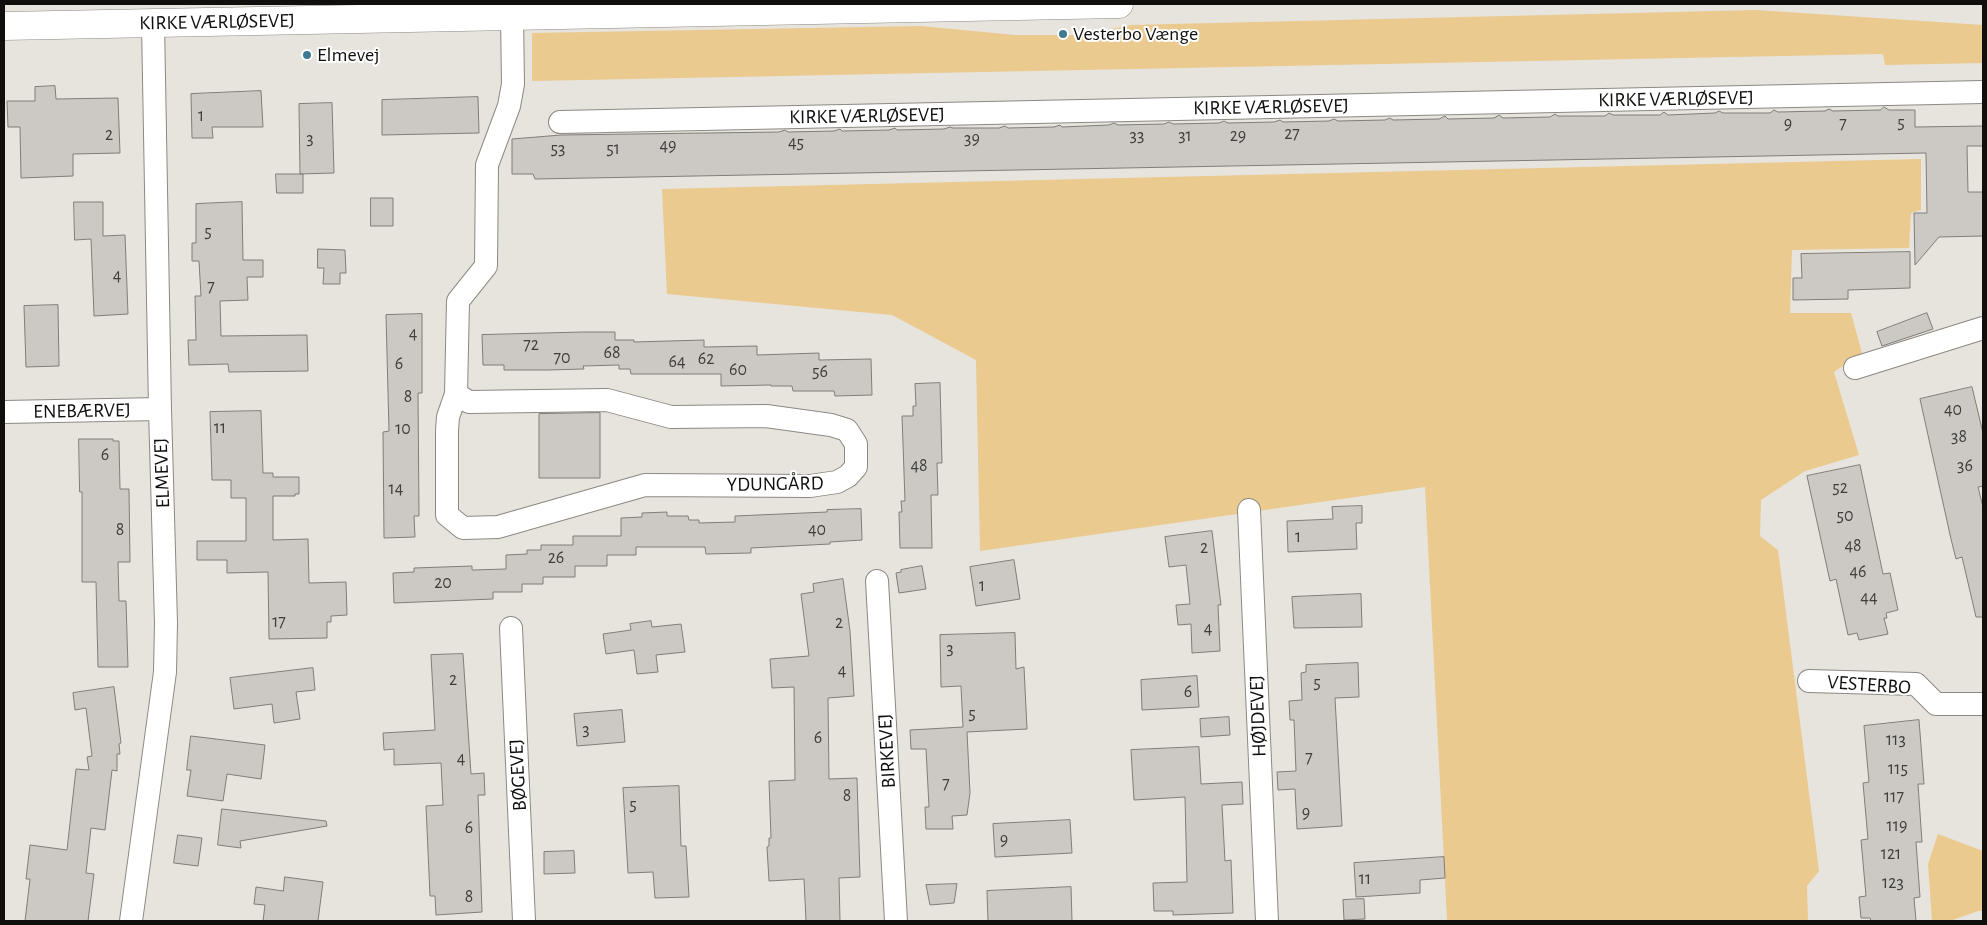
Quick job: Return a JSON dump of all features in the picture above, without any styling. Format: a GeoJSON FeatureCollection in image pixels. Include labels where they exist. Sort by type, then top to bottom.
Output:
{"type":"FeatureCollection","features":[{"type":"Feature","properties":{"kind":"street","name":"KIRKE VÆRLØSEVEJ"},"geometry":{"type":"LineString","coordinates":[[4,26],[1119,4]]}},
{"type":"Feature","properties":{"kind":"street","name":"YDUNGÅRD"},"geometry":{"type":"LineString","coordinates":[[456,394],[469,402],[607,400],[671,416],[766,416],[831,425],[847,430],[856,444],[856,466],[848,476],[837,482],[810,486],[645,485],[498,527],[463,528],[447,515],[448,416],[456,394],[458,301],[486,266],[487,165],[510,106],[513,84],[512,16]]}},
{"type":"Feature","properties":{"kind":"street","name":"ELMEVEJ"},"geometry":{"type":"LineString","coordinates":[[131,921],[165,672],[166,623],[153,23]]}},
{"type":"Feature","properties":{"kind":"street","name":"KIRKE VÆRLØSEVEJ"},"geometry":{"type":"LineString","coordinates":[[560,122],[1983,92]]}},
{"type":"Feature","properties":{"kind":"street"},"geometry":{"type":"LineString","coordinates":[[1854,368],[1983,328]]}},
{"type":"Feature","properties":{"kind":"street","name":"ENEBÆRVEJ"},"geometry":{"type":"LineString","coordinates":[[4,412],[160,409]]}},
{"type":"Feature","properties":{"kind":"street","name":"HØJDEVEJ"},"geometry":{"type":"LineString","coordinates":[[1249,510],[1267,921]]}},
{"type":"Feature","properties":{"kind":"street","name":"BIRKEVEJ"},"geometry":{"type":"LineString","coordinates":[[877,582],[896,921]]}},
{"type":"Feature","properties":{"kind":"street","name":"BØGEVEJ"},"geometry":{"type":"LineString","coordinates":[[511,628],[524,921]]}},
{"type":"Feature","properties":{"kind":"street","name":"VESTERBO"},"geometry":{"type":"LineString","coordinates":[[1809,681],[1916,684],[1936,704],[1983,704]]}},
{"type":"Feature","properties":{"kind":"shaded area"},"geometry":{"type":"Polygon","coordinates":[[[1756,10],[1983,25],[1983,63],[1885,65],[1883,54],[532,81],[532,33],[921,26],[1015,35],[1085,35],[1130,25],[1756,10]]]}},
{"type":"Feature","properties":{"kind":"shaded area"},"geometry":{"type":"Polygon","coordinates":[[[1921,159],[1921,210],[1911,213],[1909,248],[1792,250],[1790,313],[1851,313],[1862,353],[1834,372],[1859,455],[1805,471],[1761,500],[1760,536],[1778,550],[1819,871],[1807,886],[1808,921],[1447,921],[1425,487],[980,551],[976,360],[892,315],[667,294],[662,189],[1921,159]]]}},
{"type":"Feature","properties":{"kind":"shaded area"},"geometry":{"type":"Polygon","coordinates":[[[1938,834],[1983,851],[1983,911],[1950,921],[1932,921],[1928,864],[1938,834]]]}},
{"type":"Feature","properties":{"kind":"building"},"geometry":{"type":"Polygon","coordinates":[[[55,86],[56,99],[118,98],[120,153],[73,154],[73,176],[21,178],[20,127],[8,127],[7,101],[35,101],[35,87],[55,86]]]}},
{"type":"Feature","properties":{"kind":"building"},"geometry":{"type":"Polygon","coordinates":[[[261,91],[263,127],[212,127],[213,138],[192,138],[191,94],[261,91]]]}},
{"type":"Feature","properties":{"kind":"building"},"geometry":{"type":"Polygon","coordinates":[[[478,97],[479,133],[382,135],[382,100],[478,97]]]}},
{"type":"Feature","properties":{"kind":"building"},"geometry":{"type":"Polygon","coordinates":[[[332,103],[334,173],[300,174],[299,104],[332,103]]]}},
{"type":"Feature","properties":{"kind":"building"},"geometry":{"type":"Polygon","coordinates":[[[1884,107],[1889,110],[1915,110],[1915,127],[1983,126],[1983,146],[1967,146],[1968,192],[1983,192],[1983,236],[1939,237],[1915,265],[1914,213],[1927,213],[1926,153],[535,179],[533,174],[512,174],[512,139],[561,135],[779,132],[785,130],[788,132],[834,131],[840,129],[842,131],[889,130],[895,128],[897,130],[944,129],[950,127],[999,128],[1005,126],[1008,128],[1054,127],[1060,125],[1062,127],[1109,125],[1114,123],[1118,125],[1164,124],[1169,122],[1173,124],[1219,123],[1224,121],[1228,123],[1274,122],[1280,120],[1283,122],[1329,121],[1334,119],[1338,121],[1385,120],[1390,118],[1393,120],[1439,119],[1445,116],[1448,119],[1494,118],[1499,115],[1503,118],[1550,117],[1555,114],[1558,116],[1605,116],[1609,113],[1613,115],[1660,115],[1664,112],[1668,115],[1715,113],[1719,111],[1723,113],[1770,113],[1774,110],[1778,112],[1825,111],[1829,109],[1833,111],[1880,110],[1884,107]]]}},
{"type":"Feature","properties":{"kind":"building"},"geometry":{"type":"Polygon","coordinates":[[[276,174],[303,174],[303,193],[277,193],[276,174]]]}},
{"type":"Feature","properties":{"kind":"building"},"geometry":{"type":"Polygon","coordinates":[[[371,198],[393,198],[393,226],[371,226],[371,198]]]}},
{"type":"Feature","properties":{"kind":"building"},"geometry":{"type":"Polygon","coordinates":[[[74,202],[103,202],[103,236],[125,235],[128,314],[94,316],[91,239],[75,240],[74,202]]]}},
{"type":"Feature","properties":{"kind":"building"},"geometry":{"type":"Polygon","coordinates":[[[242,202],[243,260],[263,260],[263,277],[247,277],[248,300],[220,301],[221,336],[307,335],[308,371],[229,372],[228,364],[189,365],[188,340],[196,340],[195,296],[201,296],[199,261],[192,261],[192,243],[196,243],[196,204],[242,202]]]}},
{"type":"Feature","properties":{"kind":"building"},"geometry":{"type":"Polygon","coordinates":[[[318,249],[345,250],[346,273],[340,273],[340,284],[323,284],[324,268],[318,268],[318,249]]]}},
{"type":"Feature","properties":{"kind":"building"},"geometry":{"type":"Polygon","coordinates":[[[1910,252],[1910,288],[1848,290],[1848,299],[1793,300],[1793,278],[1802,278],[1801,254],[1910,252]]]}},
{"type":"Feature","properties":{"kind":"building"},"geometry":{"type":"Polygon","coordinates":[[[58,305],[59,366],[26,367],[24,306],[58,305]]]}},
{"type":"Feature","properties":{"kind":"building"},"geometry":{"type":"Polygon","coordinates":[[[1927,313],[1933,329],[1882,346],[1877,332],[1927,313]]]}},
{"type":"Feature","properties":{"kind":"building"},"geometry":{"type":"Polygon","coordinates":[[[422,314],[422,393],[418,393],[419,516],[414,516],[415,537],[384,538],[383,432],[389,431],[386,315],[422,314]]]}},
{"type":"Feature","properties":{"kind":"building"},"geometry":{"type":"Polygon","coordinates":[[[615,332],[615,340],[634,340],[634,342],[704,340],[704,347],[757,346],[757,355],[819,353],[819,360],[871,359],[872,395],[835,396],[834,391],[793,391],[792,386],[721,386],[721,374],[631,374],[630,369],[619,369],[619,365],[583,366],[584,369],[504,370],[504,365],[483,365],[482,335],[615,332]]]}},
{"type":"Feature","properties":{"kind":"building"},"geometry":{"type":"Polygon","coordinates":[[[940,383],[942,463],[937,463],[938,495],[931,495],[932,548],[900,548],[899,512],[902,512],[901,501],[905,501],[902,416],[913,416],[913,406],[916,406],[915,384],[940,383]]]}},
{"type":"Feature","properties":{"kind":"building"},"geometry":{"type":"Polygon","coordinates":[[[1972,387],[1983,433],[1983,486],[1978,487],[1983,507],[1983,617],[1976,617],[1962,557],[1956,559],[1920,399],[1972,387]]]}},
{"type":"Feature","properties":{"kind":"building"},"geometry":{"type":"Polygon","coordinates":[[[261,411],[263,473],[273,473],[273,477],[299,477],[299,494],[295,494],[295,496],[273,496],[273,540],[308,539],[309,583],[346,582],[347,615],[331,616],[331,622],[327,622],[327,638],[269,639],[268,572],[227,573],[227,560],[197,560],[197,541],[246,541],[246,498],[231,498],[231,480],[212,480],[210,412],[261,411]]]}},
{"type":"Feature","properties":{"kind":"building"},"geometry":{"type":"Polygon","coordinates":[[[600,413],[600,478],[539,478],[539,414],[600,413]]]}},
{"type":"Feature","properties":{"kind":"building"},"geometry":{"type":"Polygon","coordinates":[[[79,439],[113,439],[113,441],[119,441],[120,489],[129,489],[130,562],[118,562],[119,601],[126,601],[128,667],[98,667],[96,582],[82,582],[82,492],[80,492],[79,439]]]}},
{"type":"Feature","properties":{"kind":"building"},"geometry":{"type":"Polygon","coordinates":[[[1860,465],[1883,574],[1890,573],[1898,610],[1886,613],[1887,618],[1884,618],[1888,634],[1859,640],[1857,633],[1848,635],[1836,579],[1830,581],[1807,476],[1860,465]]]}},
{"type":"Feature","properties":{"kind":"building"},"geometry":{"type":"Polygon","coordinates":[[[1362,506],[1362,523],[1356,523],[1357,549],[1288,552],[1287,521],[1333,519],[1332,507],[1362,506]]]}},
{"type":"Feature","properties":{"kind":"building"},"geometry":{"type":"Polygon","coordinates":[[[861,509],[862,540],[830,542],[830,544],[751,548],[751,553],[706,554],[705,547],[636,547],[636,555],[607,555],[607,566],[575,566],[575,577],[543,577],[543,584],[522,584],[522,592],[493,592],[493,599],[394,603],[393,573],[414,572],[414,568],[472,566],[472,570],[506,569],[506,555],[527,554],[527,550],[541,550],[541,545],[573,545],[573,536],[621,536],[621,518],[642,517],[642,513],[667,512],[667,516],[688,516],[689,520],[699,520],[699,523],[735,522],[735,516],[861,509]]]}},
{"type":"Feature","properties":{"kind":"building"},"geometry":{"type":"Polygon","coordinates":[[[1212,531],[1221,605],[1218,605],[1220,651],[1192,653],[1191,624],[1178,625],[1176,605],[1190,604],[1186,565],[1169,567],[1165,537],[1212,531]]]}},
{"type":"Feature","properties":{"kind":"building"},"geometry":{"type":"Polygon","coordinates":[[[1014,560],[1020,599],[976,606],[970,567],[1014,560]]]}},
{"type":"Feature","properties":{"kind":"building"},"geometry":{"type":"Polygon","coordinates":[[[922,566],[926,589],[899,593],[896,573],[901,572],[901,570],[922,566]]]}},
{"type":"Feature","properties":{"kind":"building"},"geometry":{"type":"Polygon","coordinates":[[[843,579],[850,631],[854,696],[828,698],[829,779],[857,778],[860,877],[839,878],[840,921],[806,921],[804,879],[769,881],[767,847],[769,846],[769,838],[771,838],[769,781],[795,780],[794,687],[772,688],[770,659],[809,656],[801,594],[814,592],[813,584],[843,579]]]}},
{"type":"Feature","properties":{"kind":"building"},"geometry":{"type":"Polygon","coordinates":[[[1361,594],[1362,627],[1294,628],[1292,597],[1361,594]]]}},
{"type":"Feature","properties":{"kind":"building"},"geometry":{"type":"Polygon","coordinates":[[[651,621],[652,627],[681,624],[685,652],[656,655],[658,672],[637,674],[634,650],[606,654],[603,634],[631,630],[630,624],[651,621]]]}},
{"type":"Feature","properties":{"kind":"building"},"geometry":{"type":"Polygon","coordinates":[[[1015,633],[1016,669],[1024,667],[1027,729],[967,732],[970,793],[967,815],[952,816],[953,829],[926,829],[925,807],[929,807],[926,749],[911,749],[910,730],[963,727],[961,686],[941,687],[940,635],[1015,633]]]}},
{"type":"Feature","properties":{"kind":"building"},"geometry":{"type":"Polygon","coordinates":[[[463,654],[471,774],[484,773],[485,795],[478,795],[482,912],[436,915],[435,896],[430,896],[426,806],[443,805],[441,763],[394,765],[394,749],[384,750],[383,733],[435,730],[431,655],[463,654]]]}},
{"type":"Feature","properties":{"kind":"building"},"geometry":{"type":"Polygon","coordinates":[[[1358,663],[1359,697],[1335,698],[1342,826],[1297,829],[1295,789],[1278,790],[1277,772],[1296,771],[1294,720],[1290,720],[1289,701],[1302,700],[1301,673],[1306,672],[1306,665],[1358,663]]]}},
{"type":"Feature","properties":{"kind":"building"},"geometry":{"type":"Polygon","coordinates":[[[313,668],[315,690],[296,692],[300,719],[274,723],[272,704],[234,709],[230,678],[313,668]]]}},
{"type":"Feature","properties":{"kind":"building"},"geometry":{"type":"Polygon","coordinates":[[[1197,676],[1199,707],[1142,710],[1141,680],[1197,676]]]}},
{"type":"Feature","properties":{"kind":"building"},"geometry":{"type":"Polygon","coordinates":[[[114,687],[121,743],[119,744],[120,754],[117,754],[117,771],[112,770],[105,830],[91,828],[86,873],[94,874],[88,921],[25,921],[30,879],[26,879],[30,845],[67,850],[76,769],[89,770],[87,757],[92,756],[86,708],[75,710],[73,693],[114,687]]]}},
{"type":"Feature","properties":{"kind":"building"},"geometry":{"type":"Polygon","coordinates":[[[622,710],[625,742],[577,746],[574,714],[622,710]]]}},
{"type":"Feature","properties":{"kind":"building"},"geometry":{"type":"Polygon","coordinates":[[[1229,717],[1230,735],[1201,737],[1200,719],[1229,717]]]}},
{"type":"Feature","properties":{"kind":"building"},"geometry":{"type":"Polygon","coordinates":[[[1919,720],[1924,784],[1918,784],[1922,842],[1916,842],[1920,897],[1914,898],[1916,921],[1871,921],[1870,918],[1861,918],[1859,897],[1866,896],[1861,840],[1868,839],[1863,783],[1869,782],[1864,726],[1919,720]]]}},
{"type":"Feature","properties":{"kind":"building"},"geometry":{"type":"Polygon","coordinates":[[[191,736],[265,745],[261,779],[227,774],[223,801],[187,796],[191,770],[187,770],[191,736]]]}},
{"type":"Feature","properties":{"kind":"building"},"geometry":{"type":"Polygon","coordinates":[[[1199,747],[1201,784],[1242,782],[1243,804],[1222,805],[1225,861],[1231,860],[1233,913],[1173,915],[1173,911],[1154,911],[1153,883],[1187,882],[1185,797],[1134,800],[1131,750],[1199,747]]]}},
{"type":"Feature","properties":{"kind":"building"},"geometry":{"type":"Polygon","coordinates":[[[679,786],[681,846],[686,846],[689,897],[655,898],[653,872],[628,873],[623,788],[679,786]]]}},
{"type":"Feature","properties":{"kind":"building"},"geometry":{"type":"Polygon","coordinates":[[[222,809],[326,821],[327,826],[240,841],[241,848],[218,845],[222,809]]]}},
{"type":"Feature","properties":{"kind":"building"},"geometry":{"type":"Polygon","coordinates":[[[1070,820],[1072,853],[995,857],[993,824],[1070,820]]]}},
{"type":"Feature","properties":{"kind":"building"},"geometry":{"type":"Polygon","coordinates":[[[178,835],[202,838],[198,866],[174,863],[178,835]]]}},
{"type":"Feature","properties":{"kind":"building"},"geometry":{"type":"Polygon","coordinates":[[[574,851],[575,873],[544,874],[544,852],[574,851]]]}},
{"type":"Feature","properties":{"kind":"building"},"geometry":{"type":"Polygon","coordinates":[[[1444,857],[1445,878],[1420,880],[1420,893],[1356,897],[1354,863],[1444,857]]]}},
{"type":"Feature","properties":{"kind":"building"},"geometry":{"type":"Polygon","coordinates":[[[285,877],[323,882],[318,921],[263,921],[265,905],[254,904],[256,887],[283,891],[285,877]]]}},
{"type":"Feature","properties":{"kind":"building"},"geometry":{"type":"Polygon","coordinates":[[[957,884],[954,903],[930,905],[926,885],[957,884]]]}},
{"type":"Feature","properties":{"kind":"building"},"geometry":{"type":"Polygon","coordinates":[[[1071,887],[1072,921],[988,921],[987,891],[1071,887]]]}},
{"type":"Feature","properties":{"kind":"building"},"geometry":{"type":"Polygon","coordinates":[[[1364,899],[1365,919],[1344,920],[1343,900],[1364,899]]]}},
{"type":"Feature","properties":{"kind":"place","name":"Vesterbo Vænge"},"geometry":{"type":"Point","coordinates":[1063,34]}},
{"type":"Feature","properties":{"kind":"place","name":"Elmevej"},"geometry":{"type":"Point","coordinates":[307,55]}}]}
